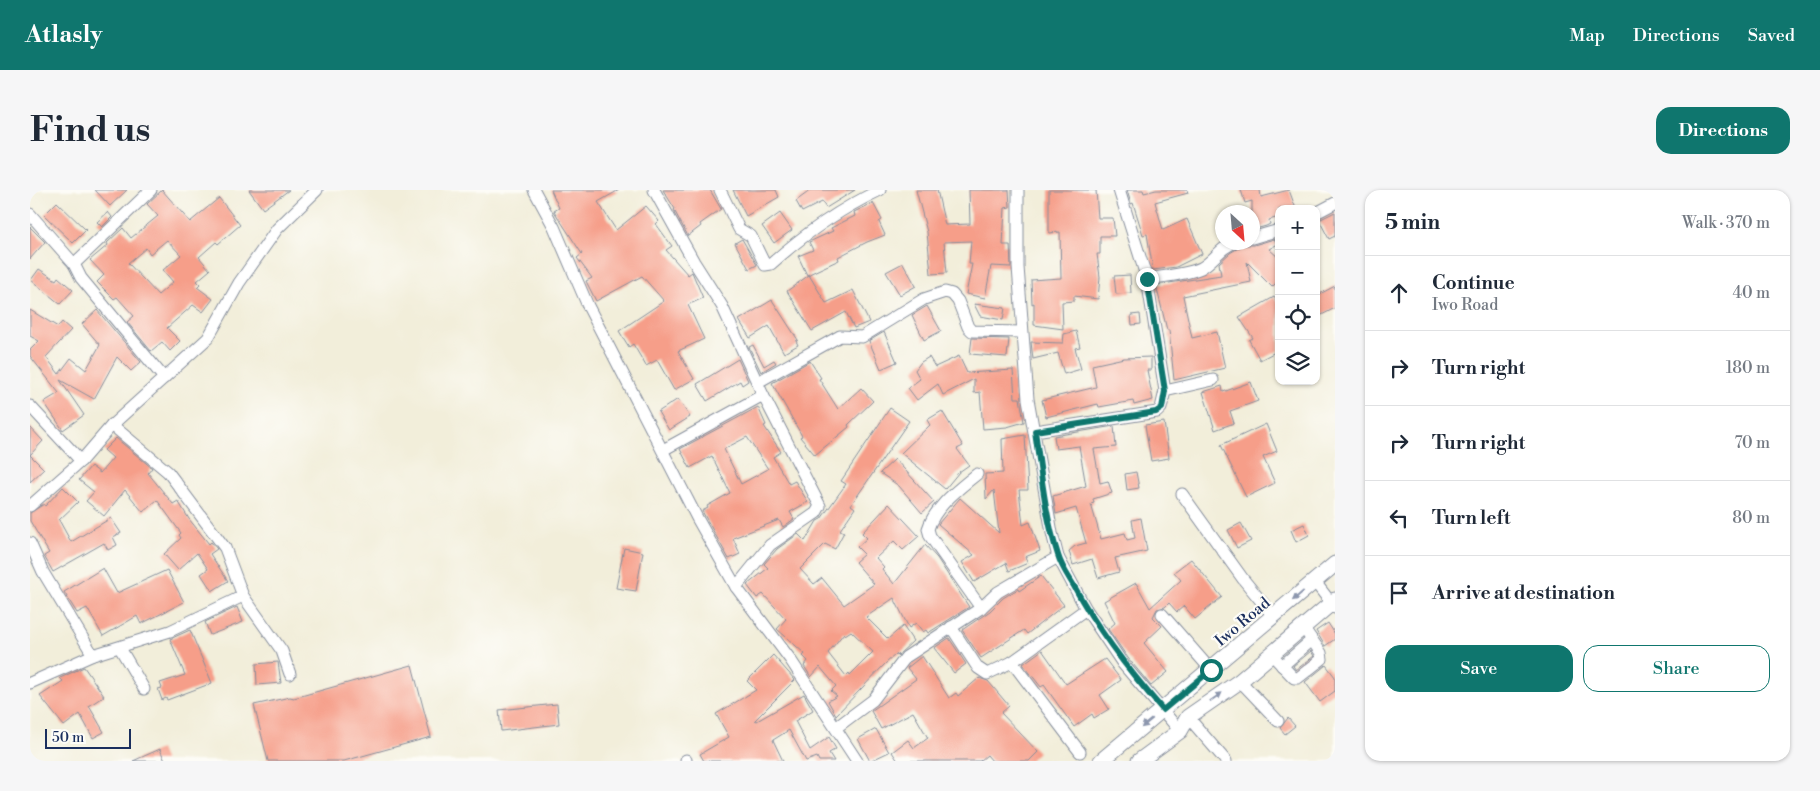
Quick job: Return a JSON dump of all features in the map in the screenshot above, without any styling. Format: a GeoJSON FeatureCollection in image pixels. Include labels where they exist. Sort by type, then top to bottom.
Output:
{"type":"FeatureCollection","features":[{"type":"Feature","properties":{"kind":"main road","name":"Iwo Road"},"geometry":{"type":"LineString","coordinates":[[1101,761],[1335,564]]}},
{"type":"Feature","properties":{"kind":"main road"},"geometry":{"type":"LineString","coordinates":[[1139,761],[1180,731],[1188,717],[1240,681],[1303,627],[1334,604]]}},
{"type":"Feature","properties":{"kind":"street"},"geometry":{"type":"LineString","coordinates":[[74,264],[151,190]]}},
{"type":"Feature","properties":{"kind":"street"},"geometry":{"type":"LineString","coordinates":[[30,506],[80,461],[112,425],[208,338],[239,284],[277,229],[317,190]]}},
{"type":"Feature","properties":{"kind":"street"},"geometry":{"type":"LineString","coordinates":[[534,190],[554,227],[588,306],[697,518],[736,587],[837,727],[857,761]]}},
{"type":"Feature","properties":{"kind":"street"},"geometry":{"type":"LineString","coordinates":[[654,190],[694,262],[722,306],[763,394],[820,506],[816,514],[770,545],[736,587]]}},
{"type":"Feature","properties":{"kind":"street"},"geometry":{"type":"LineString","coordinates":[[720,190],[739,229],[751,236],[765,265],[771,264],[858,194],[880,190]]}},
{"type":"Feature","properties":{"kind":"street"},"geometry":{"type":"LineString","coordinates":[[1018,190],[1022,332],[1028,399],[1058,557],[1086,609],[1123,664],[1180,731]]}},
{"type":"Feature","properties":{"kind":"street"},"geometry":{"type":"LineString","coordinates":[[1035,431],[1156,412],[1162,408],[1165,391],[1147,279],[1118,190]]}},
{"type":"Feature","properties":{"kind":"street"},"geometry":{"type":"LineString","coordinates":[[1320,211],[1335,203]]}},
{"type":"Feature","properties":{"kind":"street"},"geometry":{"type":"LineString","coordinates":[[30,214],[74,264],[81,278],[164,378]]}},
{"type":"Feature","properties":{"kind":"street"},"geometry":{"type":"LineString","coordinates":[[1260,236],[1275,231]]}},
{"type":"Feature","properties":{"kind":"street"},"geometry":{"type":"LineString","coordinates":[[1147,279],[1198,269],[1210,262],[1221,250]]}},
{"type":"Feature","properties":{"kind":"street"},"geometry":{"type":"LineString","coordinates":[[758,382],[840,336],[862,337],[924,299],[945,292],[952,294],[958,301],[968,327],[972,331],[1022,332]]}},
{"type":"Feature","properties":{"kind":"street"},"geometry":{"type":"LineString","coordinates":[[1165,391],[1213,380]]}},
{"type":"Feature","properties":{"kind":"street"},"geometry":{"type":"LineString","coordinates":[[663,450],[763,394]]}},
{"type":"Feature","properties":{"kind":"street"},"geometry":{"type":"LineString","coordinates":[[30,406],[80,461]]}},
{"type":"Feature","properties":{"kind":"street"},"geometry":{"type":"LineString","coordinates":[[112,425],[168,472],[225,548],[243,596],[282,651],[290,674]]}},
{"type":"Feature","properties":{"kind":"street"},"geometry":{"type":"LineString","coordinates":[[977,474],[946,502],[936,514],[928,529],[930,536],[980,608]]}},
{"type":"Feature","properties":{"kind":"street"},"geometry":{"type":"LineString","coordinates":[[1182,494],[1243,579],[1274,617]]}},
{"type":"Feature","properties":{"kind":"street"},"geometry":{"type":"LineString","coordinates":[[30,543],[43,572],[93,655]]}},
{"type":"Feature","properties":{"kind":"street"},"geometry":{"type":"LineString","coordinates":[[837,727],[873,700],[906,657],[980,608],[998,592],[1058,557]]}},
{"type":"Feature","properties":{"kind":"street"},"geometry":{"type":"LineString","coordinates":[[1315,582],[1334,604]]}},
{"type":"Feature","properties":{"kind":"street"},"geometry":{"type":"LineString","coordinates":[[30,683],[93,655],[120,648],[170,630],[243,596]]}},
{"type":"Feature","properties":{"kind":"street"},"geometry":{"type":"LineString","coordinates":[[951,627],[978,668],[984,672],[992,672],[1012,662],[1086,609]]}},
{"type":"Feature","properties":{"kind":"street"},"geometry":{"type":"LineString","coordinates":[[1162,614],[1211,670]]}},
{"type":"Feature","properties":{"kind":"street"},"geometry":{"type":"LineString","coordinates":[[1271,654],[1294,678],[1298,678],[1322,660],[1321,653],[1303,627]]}},
{"type":"Feature","properties":{"kind":"street"},"geometry":{"type":"LineString","coordinates":[[1282,666],[1312,640]]}},
{"type":"Feature","properties":{"kind":"street"},"geometry":{"type":"LineString","coordinates":[[120,648],[144,689]]}},
{"type":"Feature","properties":{"kind":"street"},"geometry":{"type":"LineString","coordinates":[[1012,662],[1080,752]]}},
{"type":"Feature","properties":{"kind":"street"},"geometry":{"type":"LineString","coordinates":[[1240,681],[1278,721]]}},
{"type":"Feature","properties":{"kind":"street"},"geometry":{"type":"LineString","coordinates":[[1188,717],[1226,761]]}},
{"type":"Feature","properties":{"kind":"building"},"geometry":{"type":"Polygon","coordinates":[[[95,190],[127,190],[110,206],[95,190]]]}},
{"type":"Feature","properties":{"kind":"building"},"geometry":{"type":"Polygon","coordinates":[[[162,190],[190,222],[219,198],[240,225],[199,257],[210,270],[197,281],[200,284],[197,287],[213,299],[203,312],[193,305],[167,328],[180,341],[170,351],[162,342],[151,351],[127,322],[134,316],[117,297],[114,299],[97,282],[104,275],[90,260],[108,245],[107,243],[123,228],[131,238],[158,216],[147,204],[162,190]],[[167,240],[150,254],[146,248],[128,263],[158,295],[173,282],[163,270],[181,255],[167,240]]]}},
{"type":"Feature","properties":{"kind":"building"},"geometry":{"type":"Polygon","coordinates":[[[249,190],[289,190],[263,209],[249,190]]]}},
{"type":"Feature","properties":{"kind":"building"},"geometry":{"type":"Polygon","coordinates":[[[551,190],[619,190],[598,202],[616,230],[646,206],[659,221],[656,224],[672,246],[666,250],[688,275],[692,272],[703,298],[688,305],[704,339],[678,351],[694,379],[674,390],[657,360],[646,366],[633,344],[629,347],[619,331],[664,301],[642,276],[596,301],[586,281],[592,278],[577,258],[582,254],[554,211],[559,208],[551,190]]]}},
{"type":"Feature","properties":{"kind":"building"},"geometry":{"type":"Polygon","coordinates":[[[663,190],[710,190],[721,209],[700,224],[701,226],[688,236],[663,190]]]}},
{"type":"Feature","properties":{"kind":"building"},"geometry":{"type":"Polygon","coordinates":[[[733,190],[776,190],[779,197],[746,216],[733,190]]]}},
{"type":"Feature","properties":{"kind":"building"},"geometry":{"type":"Polygon","coordinates":[[[811,190],[855,190],[826,208],[822,202],[802,212],[796,201],[811,190]]]}},
{"type":"Feature","properties":{"kind":"building"},"geometry":{"type":"Polygon","coordinates":[[[916,190],[937,190],[945,225],[970,224],[969,190],[1009,190],[1010,207],[1005,208],[1003,245],[1010,245],[1011,267],[991,266],[985,298],[966,294],[972,264],[969,264],[971,241],[944,242],[947,273],[931,274],[927,232],[916,190]]]}},
{"type":"Feature","properties":{"kind":"building"},"geometry":{"type":"Polygon","coordinates":[[[1049,190],[1096,190],[1098,218],[1113,218],[1115,236],[1100,236],[1100,254],[1097,254],[1100,277],[1098,299],[1074,296],[1074,301],[1062,302],[1063,329],[1034,325],[1031,280],[1061,278],[1060,232],[1049,233],[1049,190]]]}},
{"type":"Feature","properties":{"kind":"building"},"geometry":{"type":"Polygon","coordinates":[[[1127,190],[1143,190],[1144,193],[1156,190],[1187,190],[1188,193],[1155,202],[1163,230],[1187,219],[1202,254],[1176,267],[1153,270],[1147,234],[1143,235],[1127,190]]]}},
{"type":"Feature","properties":{"kind":"building"},"geometry":{"type":"Polygon","coordinates":[[[1241,190],[1260,190],[1261,197],[1289,190],[1295,205],[1275,205],[1275,218],[1269,220],[1270,224],[1260,228],[1260,205],[1252,205],[1252,201],[1245,203],[1241,190]]]}},
{"type":"Feature","properties":{"kind":"building"},"geometry":{"type":"Polygon","coordinates":[[[57,202],[86,230],[73,243],[44,215],[57,202]]]}},
{"type":"Feature","properties":{"kind":"building"},"geometry":{"type":"Polygon","coordinates":[[[873,203],[882,220],[879,222],[885,235],[867,242],[838,257],[839,260],[807,275],[798,256],[813,250],[809,242],[833,231],[831,228],[855,216],[854,212],[873,203]]]}},
{"type":"Feature","properties":{"kind":"building"},"geometry":{"type":"Polygon","coordinates":[[[108,212],[112,217],[102,227],[97,222],[108,212]]]}},
{"type":"Feature","properties":{"kind":"building"},"geometry":{"type":"Polygon","coordinates":[[[1335,212],[1335,236],[1329,239],[1320,220],[1335,212]]]}},
{"type":"Feature","properties":{"kind":"building"},"geometry":{"type":"Polygon","coordinates":[[[780,213],[792,230],[774,243],[762,226],[780,213]]]}},
{"type":"Feature","properties":{"kind":"building"},"geometry":{"type":"Polygon","coordinates":[[[30,227],[45,242],[30,259],[30,227]]]}},
{"type":"Feature","properties":{"kind":"building"},"geometry":{"type":"Polygon","coordinates":[[[742,239],[757,265],[749,269],[735,243],[742,239]]]}},
{"type":"Feature","properties":{"kind":"building"},"geometry":{"type":"Polygon","coordinates":[[[1275,240],[1275,246],[1269,249],[1275,254],[1275,284],[1272,287],[1247,262],[1251,282],[1183,296],[1192,338],[1217,332],[1225,368],[1174,380],[1169,330],[1167,330],[1156,285],[1221,275],[1219,263],[1230,253],[1235,250],[1260,250],[1260,243],[1275,240]]]}},
{"type":"Feature","properties":{"kind":"building"},"geometry":{"type":"Polygon","coordinates":[[[903,263],[916,286],[900,295],[886,272],[903,263]]]}},
{"type":"Feature","properties":{"kind":"building"},"geometry":{"type":"Polygon","coordinates":[[[39,269],[56,280],[58,277],[73,290],[60,304],[31,280],[39,269]]]}},
{"type":"Feature","properties":{"kind":"building"},"geometry":{"type":"Polygon","coordinates":[[[809,275],[826,303],[853,290],[869,322],[854,328],[846,312],[812,331],[787,291],[809,275]]]}},
{"type":"Feature","properties":{"kind":"building"},"geometry":{"type":"Polygon","coordinates":[[[1130,275],[1131,293],[1116,294],[1114,276],[1130,275]]]}},
{"type":"Feature","properties":{"kind":"building"},"geometry":{"type":"Polygon","coordinates":[[[1335,286],[1335,308],[1320,316],[1320,295],[1335,286]]]}},
{"type":"Feature","properties":{"kind":"building"},"geometry":{"type":"Polygon","coordinates":[[[1274,297],[1275,352],[1260,360],[1249,340],[1253,338],[1239,317],[1274,297]]]}},
{"type":"Feature","properties":{"kind":"building"},"geometry":{"type":"Polygon","coordinates":[[[772,300],[798,340],[796,341],[798,345],[784,353],[769,326],[750,338],[739,320],[772,300]]]}},
{"type":"Feature","properties":{"kind":"building"},"geometry":{"type":"Polygon","coordinates":[[[974,304],[1005,308],[1003,320],[980,316],[974,304]]]}},
{"type":"Feature","properties":{"kind":"building"},"geometry":{"type":"Polygon","coordinates":[[[927,306],[941,331],[924,340],[912,315],[927,306]]]}},
{"type":"Feature","properties":{"kind":"building"},"geometry":{"type":"Polygon","coordinates":[[[30,310],[58,327],[62,322],[71,330],[46,357],[59,374],[71,358],[86,370],[100,345],[82,324],[97,310],[141,362],[131,371],[117,357],[94,399],[60,380],[84,415],[63,430],[44,402],[59,393],[30,356],[30,350],[39,341],[30,336],[30,310]]]}},
{"type":"Feature","properties":{"kind":"building"},"geometry":{"type":"Polygon","coordinates":[[[1140,314],[1141,324],[1132,325],[1131,315],[1140,314]]]}},
{"type":"Feature","properties":{"kind":"building"},"geometry":{"type":"Polygon","coordinates":[[[1076,331],[1080,347],[1075,348],[1081,369],[1064,374],[1058,353],[1033,359],[1031,342],[1063,343],[1064,334],[1076,331]]]}},
{"type":"Feature","properties":{"kind":"building"},"geometry":{"type":"Polygon","coordinates":[[[884,332],[897,362],[881,369],[869,341],[884,332]]]}},
{"type":"Feature","properties":{"kind":"building"},"geometry":{"type":"Polygon","coordinates":[[[972,338],[1009,339],[1007,357],[970,354],[972,338]]]}},
{"type":"Feature","properties":{"kind":"building"},"geometry":{"type":"Polygon","coordinates":[[[753,345],[764,366],[774,360],[776,363],[761,372],[749,347],[753,345]]]}},
{"type":"Feature","properties":{"kind":"building"},"geometry":{"type":"Polygon","coordinates":[[[959,356],[967,373],[1013,370],[1015,398],[1020,398],[1024,422],[1007,427],[983,429],[980,392],[974,393],[974,379],[943,395],[938,384],[917,400],[908,388],[920,379],[915,370],[921,362],[929,357],[935,367],[959,356]]]}},
{"type":"Feature","properties":{"kind":"building"},"geometry":{"type":"Polygon","coordinates":[[[1151,357],[1151,370],[1147,370],[1153,400],[1134,405],[1133,401],[1099,407],[1098,404],[1046,417],[1042,400],[1096,387],[1092,365],[1124,358],[1151,357]]]}},
{"type":"Feature","properties":{"kind":"building"},"geometry":{"type":"Polygon","coordinates":[[[738,359],[748,381],[742,385],[740,381],[707,401],[697,384],[738,359]]]}},
{"type":"Feature","properties":{"kind":"building"},"geometry":{"type":"Polygon","coordinates":[[[810,361],[838,409],[861,388],[873,401],[848,425],[849,427],[815,455],[800,437],[802,436],[772,383],[810,361]]]}},
{"type":"Feature","properties":{"kind":"building"},"geometry":{"type":"Polygon","coordinates":[[[1251,382],[1258,401],[1230,411],[1234,423],[1215,430],[1203,392],[1222,386],[1223,392],[1251,382]]]}},
{"type":"Feature","properties":{"kind":"building"},"geometry":{"type":"Polygon","coordinates":[[[678,399],[690,417],[669,430],[658,412],[678,399]]]}},
{"type":"Feature","properties":{"kind":"building"},"geometry":{"type":"Polygon","coordinates":[[[758,407],[766,425],[764,426],[781,452],[773,457],[789,484],[795,481],[808,502],[790,512],[794,519],[783,527],[779,520],[733,538],[740,554],[729,559],[702,511],[708,508],[707,506],[730,493],[712,456],[690,468],[680,449],[758,407]],[[747,437],[724,449],[741,484],[768,469],[747,437]]]}},
{"type":"Feature","properties":{"kind":"building"},"geometry":{"type":"Polygon","coordinates":[[[890,408],[909,421],[851,505],[855,508],[840,530],[844,532],[835,549],[825,544],[800,569],[814,584],[822,578],[844,605],[874,584],[855,562],[864,554],[857,547],[867,538],[862,533],[889,504],[919,536],[903,550],[894,541],[876,558],[884,567],[882,569],[894,584],[925,545],[937,558],[969,607],[928,633],[926,630],[923,632],[916,623],[909,628],[894,598],[866,617],[888,639],[903,626],[913,641],[885,664],[836,715],[828,701],[837,696],[831,691],[836,686],[820,667],[811,677],[804,666],[808,661],[803,656],[805,654],[777,629],[786,619],[763,594],[757,598],[747,585],[768,568],[764,564],[777,549],[798,534],[805,541],[817,521],[821,519],[846,484],[841,481],[890,408]],[[851,631],[845,635],[844,633],[828,653],[846,676],[849,673],[850,675],[873,652],[851,631]]]}},
{"type":"Feature","properties":{"kind":"building"},"geometry":{"type":"Polygon","coordinates":[[[942,411],[963,446],[957,449],[969,465],[959,472],[945,489],[901,453],[930,425],[927,420],[942,411]]]}},
{"type":"Feature","properties":{"kind":"building"},"geometry":{"type":"Polygon","coordinates":[[[1164,422],[1169,458],[1151,461],[1145,425],[1164,422]]]}},
{"type":"Feature","properties":{"kind":"building"},"geometry":{"type":"Polygon","coordinates":[[[1266,424],[1277,451],[1263,457],[1275,483],[1246,497],[1221,445],[1266,424]]]}},
{"type":"Feature","properties":{"kind":"building"},"geometry":{"type":"Polygon","coordinates":[[[1114,426],[1116,447],[1094,449],[1100,483],[1108,481],[1112,493],[1093,499],[1094,503],[1091,504],[1101,539],[1125,533],[1127,540],[1135,538],[1132,520],[1141,518],[1147,551],[1115,558],[1119,572],[1098,578],[1092,559],[1073,565],[1069,551],[1075,546],[1086,543],[1076,508],[1056,514],[1053,496],[1086,486],[1079,446],[1056,449],[1054,436],[1114,426]]]}},
{"type":"Feature","properties":{"kind":"building"},"geometry":{"type":"Polygon","coordinates":[[[30,427],[43,441],[30,455],[30,427]]]}},
{"type":"Feature","properties":{"kind":"building"},"geometry":{"type":"Polygon","coordinates":[[[1025,435],[1028,490],[1019,490],[1023,525],[1030,522],[1040,551],[1025,557],[1028,563],[1009,571],[1006,563],[974,582],[962,562],[974,555],[938,524],[960,498],[999,533],[994,490],[986,499],[985,474],[1003,473],[1002,439],[1025,435]]]}},
{"type":"Feature","properties":{"kind":"building"},"geometry":{"type":"Polygon","coordinates":[[[116,438],[152,468],[148,473],[173,504],[178,501],[189,519],[209,544],[211,542],[217,549],[210,554],[228,581],[212,591],[201,574],[208,569],[197,553],[178,570],[164,554],[181,538],[179,535],[181,533],[157,500],[143,512],[125,490],[104,516],[86,501],[94,492],[79,480],[91,466],[100,473],[113,458],[104,450],[116,438]]]}},
{"type":"Feature","properties":{"kind":"building"},"geometry":{"type":"Polygon","coordinates":[[[30,455],[44,469],[30,482],[30,455]]]}},
{"type":"Feature","properties":{"kind":"building"},"geometry":{"type":"Polygon","coordinates":[[[895,459],[934,502],[922,513],[899,486],[880,473],[895,459]]]}},
{"type":"Feature","properties":{"kind":"building"},"geometry":{"type":"Polygon","coordinates":[[[1136,472],[1139,488],[1127,490],[1125,474],[1136,472]]]}},
{"type":"Feature","properties":{"kind":"building"},"geometry":{"type":"Polygon","coordinates":[[[63,487],[78,502],[59,520],[71,542],[111,518],[121,533],[113,537],[117,545],[108,550],[104,543],[53,572],[44,556],[49,553],[30,521],[30,513],[44,504],[45,506],[63,487]]]}},
{"type":"Feature","properties":{"kind":"building"},"geometry":{"type":"Polygon","coordinates":[[[1241,523],[1251,541],[1237,548],[1228,530],[1241,523]]]}},
{"type":"Feature","properties":{"kind":"building"},"geometry":{"type":"Polygon","coordinates":[[[1304,524],[1309,535],[1296,542],[1291,530],[1304,524]]]}},
{"type":"Feature","properties":{"kind":"building"},"geometry":{"type":"Polygon","coordinates":[[[624,548],[643,552],[636,591],[616,588],[624,548]]]}},
{"type":"Feature","properties":{"kind":"building"},"geometry":{"type":"Polygon","coordinates":[[[1191,559],[1222,597],[1195,619],[1184,606],[1177,612],[1169,603],[1165,607],[1157,609],[1153,617],[1162,626],[1144,643],[1168,672],[1151,686],[1108,629],[1115,623],[1104,601],[1136,583],[1150,608],[1181,580],[1174,572],[1191,559]]]}},
{"type":"Feature","properties":{"kind":"building"},"geometry":{"type":"Polygon","coordinates":[[[103,568],[117,593],[167,570],[184,602],[141,624],[137,616],[103,636],[87,608],[77,613],[64,592],[103,568]]]}},
{"type":"Feature","properties":{"kind":"building"},"geometry":{"type":"Polygon","coordinates":[[[1041,576],[1064,605],[1027,634],[1024,630],[981,658],[962,630],[990,611],[1003,598],[1018,589],[1019,591],[1041,576]]]}},
{"type":"Feature","properties":{"kind":"building"},"geometry":{"type":"Polygon","coordinates":[[[237,607],[243,622],[210,635],[205,622],[237,607]]]}},
{"type":"Feature","properties":{"kind":"building"},"geometry":{"type":"Polygon","coordinates":[[[1328,623],[1335,634],[1335,639],[1325,646],[1316,631],[1328,623]]]}},
{"type":"Feature","properties":{"kind":"building"},"geometry":{"type":"Polygon","coordinates":[[[190,630],[212,683],[167,700],[166,698],[162,700],[158,689],[162,688],[160,683],[185,675],[170,639],[190,630]]]}},
{"type":"Feature","properties":{"kind":"building"},"geometry":{"type":"Polygon","coordinates":[[[949,638],[966,664],[954,673],[934,648],[949,638]]]}},
{"type":"Feature","properties":{"kind":"building"},"geometry":{"type":"Polygon","coordinates":[[[1042,650],[1066,684],[1105,659],[1121,680],[1100,695],[1109,709],[1094,718],[1092,714],[1074,727],[1044,685],[1041,687],[1023,664],[1042,650]]]}},
{"type":"Feature","properties":{"kind":"building"},"geometry":{"type":"Polygon","coordinates":[[[1311,651],[1314,656],[1296,670],[1293,666],[1311,651]]]}},
{"type":"Feature","properties":{"kind":"building"},"geometry":{"type":"Polygon","coordinates":[[[773,655],[795,680],[755,720],[757,721],[804,694],[813,710],[795,721],[810,750],[829,737],[836,749],[829,753],[834,761],[819,761],[817,757],[806,761],[789,730],[773,740],[783,761],[704,761],[700,754],[729,737],[716,714],[756,690],[747,681],[773,655]]]}},
{"type":"Feature","properties":{"kind":"building"},"geometry":{"type":"Polygon","coordinates":[[[922,656],[949,698],[956,693],[958,696],[979,678],[988,681],[1009,706],[1001,713],[1038,752],[1029,761],[992,761],[987,755],[980,761],[898,761],[892,752],[908,740],[914,748],[928,738],[913,712],[881,729],[871,711],[916,679],[907,668],[922,656]]]}},
{"type":"Feature","properties":{"kind":"building"},"geometry":{"type":"Polygon","coordinates":[[[278,662],[281,683],[257,685],[256,664],[278,662]]]}},
{"type":"Feature","properties":{"kind":"building"},"geometry":{"type":"Polygon","coordinates":[[[412,665],[431,737],[344,761],[268,761],[254,705],[290,697],[294,698],[412,665]]]}},
{"type":"Feature","properties":{"kind":"building"},"geometry":{"type":"Polygon","coordinates":[[[1326,665],[1335,677],[1335,691],[1320,702],[1305,682],[1326,665]]]}},
{"type":"Feature","properties":{"kind":"building"},"geometry":{"type":"Polygon","coordinates":[[[84,667],[104,696],[89,706],[104,732],[93,738],[80,714],[64,726],[40,696],[63,681],[60,678],[84,667]]]}},
{"type":"Feature","properties":{"kind":"building"},"geometry":{"type":"Polygon","coordinates":[[[557,704],[559,724],[501,731],[499,710],[557,704]]]}},
{"type":"Feature","properties":{"kind":"building"},"geometry":{"type":"Polygon","coordinates":[[[1288,718],[1295,726],[1285,734],[1280,728],[1288,718]]]}},
{"type":"Feature","properties":{"kind":"building"},"geometry":{"type":"Polygon","coordinates":[[[876,729],[889,752],[870,761],[858,739],[876,729]]]}},
{"type":"Feature","properties":{"kind":"building"},"geometry":{"type":"Polygon","coordinates":[[[160,749],[165,761],[133,761],[160,749]]]}},
{"type":"Feature","properties":{"kind":"route"},"geometry":{"type":"LineString","coordinates":[[1147,279],[1158,336],[1165,391],[1162,408],[1156,412],[1035,431],[1041,468],[1058,557],[1086,609],[1123,664],[1163,710],[1211,670]]}}]}
